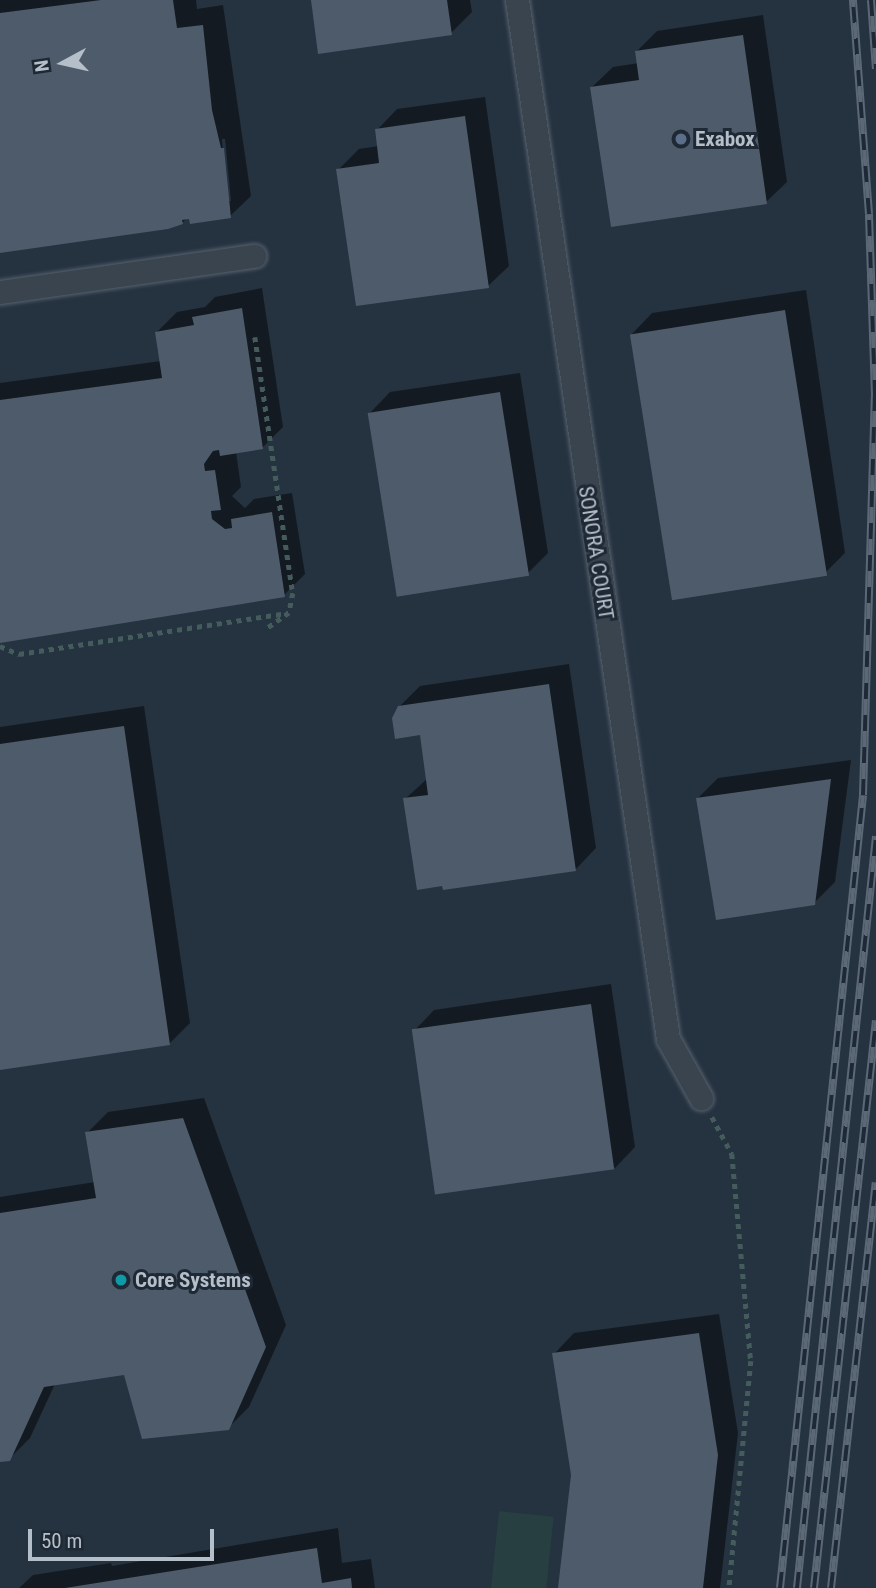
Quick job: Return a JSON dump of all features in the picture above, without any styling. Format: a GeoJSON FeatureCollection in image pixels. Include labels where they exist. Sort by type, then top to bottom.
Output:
{"type":"FeatureCollection","features":[{"type":"Feature","properties":{"kind":"street","name":"SONORA COURT"},"geometry":{"type":"LineString","coordinates":[[517,0],[668,1039],[701,1098]]}},
{"type":"Feature","properties":{"kind":"street"},"geometry":{"type":"LineString","coordinates":[[0,292],[254,256]]}},
{"type":"Feature","properties":{"kind":"path"},"geometry":{"type":"LineString","coordinates":[[255,337],[293,593],[289,613],[266,629]]}},
{"type":"Feature","properties":{"kind":"path"},"geometry":{"type":"LineString","coordinates":[[0,646],[19,654],[289,613]]}},
{"type":"Feature","properties":{"kind":"path"},"geometry":{"type":"LineString","coordinates":[[701,1098],[732,1154],[751,1361],[729,1588]]}},
{"type":"Feature","properties":{"kind":"green space"},"geometry":{"type":"Polygon","coordinates":[[[499,1511],[554,1517],[546,1588],[491,1588],[499,1511]]]}},
{"type":"Feature","properties":{"kind":"building"},"geometry":{"type":"Polygon","coordinates":[[[101,0],[173,0],[177,28],[203,25],[212,110],[221,148],[224,148],[231,218],[190,224],[189,219],[182,220],[183,224],[168,229],[0,253],[0,13],[101,0]]]}},
{"type":"Feature","properties":{"kind":"building"},"geometry":{"type":"Polygon","coordinates":[[[311,0],[447,0],[452,35],[318,54],[311,0]]]}},
{"type":"Feature","properties":{"kind":"building"},"geometry":{"type":"Polygon","coordinates":[[[743,35],[767,204],[611,227],[590,87],[639,80],[635,51],[743,35]]]}},
{"type":"Feature","properties":{"kind":"building"},"geometry":{"type":"Polygon","coordinates":[[[465,116],[489,288],[356,306],[336,169],[379,163],[375,129],[465,116]]]}},
{"type":"Feature","properties":{"kind":"building"},"geometry":{"type":"Polygon","coordinates":[[[242,308],[263,449],[220,456],[219,450],[213,451],[204,464],[205,471],[215,470],[221,510],[211,511],[212,519],[225,529],[232,528],[231,519],[272,512],[285,597],[0,643],[0,400],[162,378],[155,332],[194,325],[192,317],[242,308]]]}},
{"type":"Feature","properties":{"kind":"building"},"geometry":{"type":"Polygon","coordinates":[[[785,310],[827,576],[672,600],[630,335],[785,310]]]}},
{"type":"Feature","properties":{"kind":"building"},"geometry":{"type":"Polygon","coordinates":[[[500,392],[529,576],[397,597],[368,413],[500,392]]]}},
{"type":"Feature","properties":{"kind":"building"},"geometry":{"type":"Polygon","coordinates":[[[549,684],[576,871],[443,890],[442,886],[417,890],[403,798],[428,795],[420,735],[395,739],[392,718],[398,706],[549,684]]]}},
{"type":"Feature","properties":{"kind":"building"},"geometry":{"type":"Polygon","coordinates":[[[124,726],[170,1045],[0,1070],[0,744],[124,726]]]}},
{"type":"Feature","properties":{"kind":"building"},"geometry":{"type":"Polygon","coordinates":[[[831,779],[815,905],[716,920],[696,798],[831,779]]]}},
{"type":"Feature","properties":{"kind":"building"},"geometry":{"type":"Polygon","coordinates":[[[591,1004],[614,1169],[435,1195],[412,1029],[591,1004]]]}},
{"type":"Feature","properties":{"kind":"building","name":"Core Systems"},"geometry":{"type":"Polygon","coordinates":[[[183,1118],[266,1347],[229,1430],[142,1439],[124,1375],[44,1387],[10,1461],[0,1462],[0,1213],[96,1198],[85,1132],[183,1118]]]}},
{"type":"Feature","properties":{"kind":"building"},"geometry":{"type":"Polygon","coordinates":[[[699,1333],[718,1455],[703,1588],[558,1588],[571,1475],[552,1353],[699,1333]]]}},
{"type":"Feature","properties":{"kind":"building"},"geometry":{"type":"Polygon","coordinates":[[[317,1548],[322,1583],[351,1578],[352,1588],[65,1588],[317,1548]]]}},
{"type":"Feature","properties":{"kind":"railway"},"geometry":{"type":"LineString","coordinates":[[780,1588],[863,795],[875,396],[869,214],[853,0]]}},
{"type":"Feature","properties":{"kind":"railway"},"geometry":{"type":"LineString","coordinates":[[871,0],[876,69]]}},
{"type":"Feature","properties":{"kind":"railway"},"geometry":{"type":"LineString","coordinates":[[797,1588],[876,836]]}},
{"type":"Feature","properties":{"kind":"railway"},"geometry":{"type":"LineString","coordinates":[[814,1588],[876,1020]]}},
{"type":"Feature","properties":{"kind":"railway"},"geometry":{"type":"LineString","coordinates":[[831,1588],[876,1182]]}},
{"type":"Feature","properties":{"kind":"place","name":"Exabox"},"geometry":{"type":"Point","coordinates":[681,139]}},
{"type":"Feature","properties":{"kind":"place","name":"Core Systems"},"geometry":{"type":"Point","coordinates":[121,1280]}}]}
